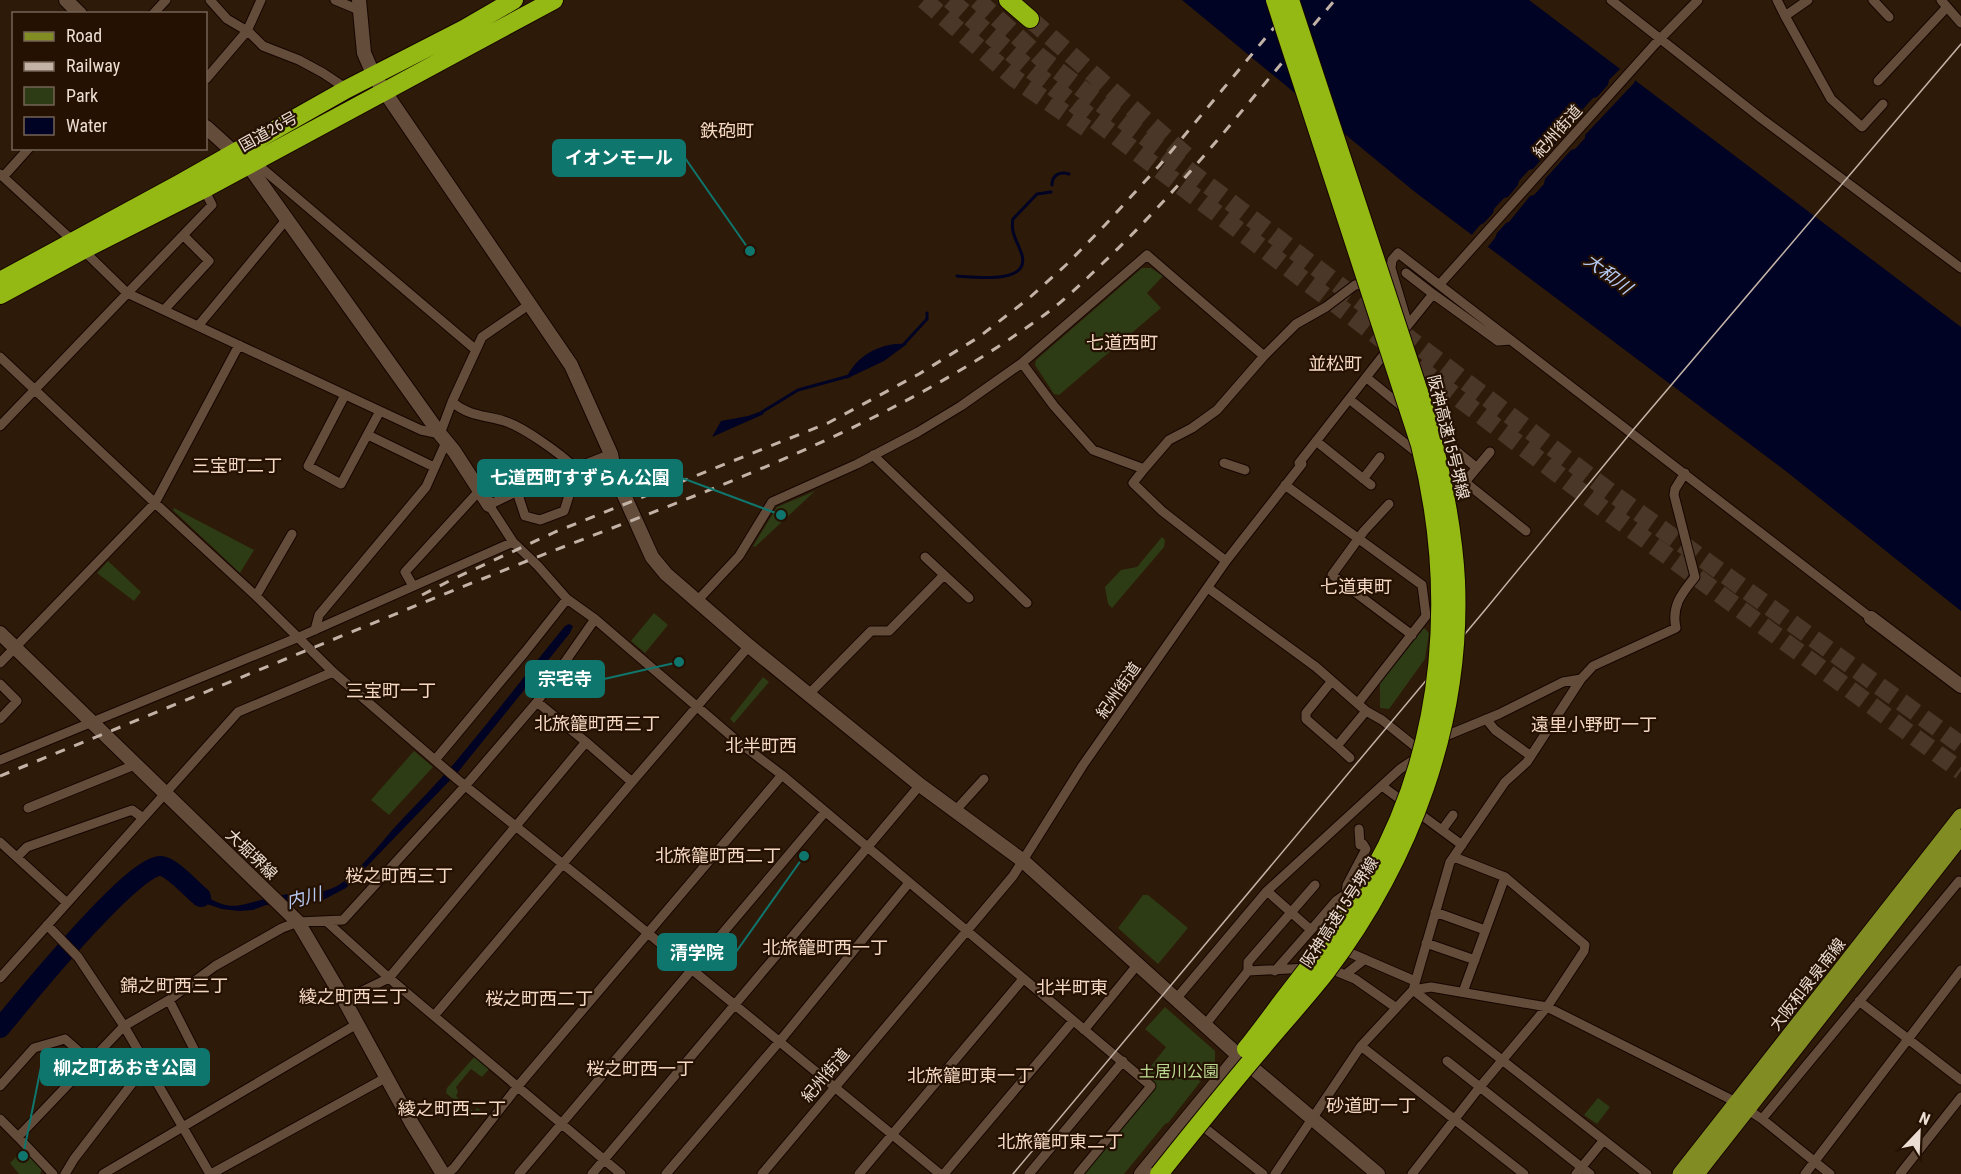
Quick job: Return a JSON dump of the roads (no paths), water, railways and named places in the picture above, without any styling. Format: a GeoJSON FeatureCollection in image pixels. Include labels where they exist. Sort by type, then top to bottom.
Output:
{"type":"FeatureCollection","features":[{"type":"Feature","properties":{"kind":"highway","name":"国道26号"},"geometry":{"type":"LineString","coordinates":[[0,295],[78,246],[379,83],[514,0]]}},
{"type":"Feature","properties":{"kind":"highway","name":"国道26号"},"geometry":{"type":"LineString","coordinates":[[0,281],[204,189],[241,158],[347,89],[379,83],[554,0]]}},
{"type":"Feature","properties":{"kind":"highway"},"geometry":{"type":"LineString","coordinates":[[1008,0],[1030,19]]}},
{"type":"Feature","properties":{"kind":"highway","name":"阪神高速15号堺線"},"geometry":{"type":"LineString","coordinates":[[1143,1174],[1249,1045],[1336,932],[1374,871],[1406,803],[1418,766],[1428,730],[1439,655],[1441,579],[1434,508],[1425,466],[1411,413],[1275,0]]}},
{"type":"Feature","properties":{"kind":"highway","name":"阪神高速15号堺線"},"geometry":{"type":"LineString","coordinates":[[1160,1174],[1326,971],[1368,909],[1387,877],[1412,825],[1431,772],[1450,694],[1456,581],[1444,484],[1424,407],[1290,0]]}},
{"type":"Feature","properties":{"kind":"main road","name":"大阪和泉泉南線"},"geometry":{"type":"LineString","coordinates":[[1697,1174],[1742,1105],[1961,816]]}},
{"type":"Feature","properties":{"kind":"main road","name":"大阪和泉泉南線"},"geometry":{"type":"LineString","coordinates":[[1680,1174],[1742,1105],[1961,837]]}},
{"type":"Feature","properties":{"kind":"street"},"geometry":{"type":"LineString","coordinates":[[66,0],[78,12]]}},
{"type":"Feature","properties":{"kind":"street"},"geometry":{"type":"LineString","coordinates":[[155,12],[166,0]]}},
{"type":"Feature","properties":{"kind":"street"},"geometry":{"type":"LineString","coordinates":[[210,0],[227,20],[247,31],[263,46],[299,60],[347,89]]}},
{"type":"Feature","properties":{"kind":"street"},"geometry":{"type":"LineString","coordinates":[[207,78],[247,31],[261,0]]}},
{"type":"Feature","properties":{"kind":"street"},"geometry":{"type":"LineString","coordinates":[[335,0],[359,5],[364,53],[379,83],[571,365],[611,454],[615,475],[656,562],[666,574],[920,785],[1023,860],[1244,1060],[1378,1174]]}},
{"type":"Feature","properties":{"kind":"street"},"geometry":{"type":"LineString","coordinates":[[1611,0],[1657,42],[1961,268]]}},
{"type":"Feature","properties":{"kind":"street","name":"紀州街道"},"geometry":{"type":"LineString","coordinates":[[1443,281],[1657,42],[1698,0]]}},
{"type":"Feature","properties":{"kind":"street"},"geometry":{"type":"LineString","coordinates":[[1777,0],[1831,99],[1862,127],[1883,104]]}},
{"type":"Feature","properties":{"kind":"street"},"geometry":{"type":"LineString","coordinates":[[1785,16],[1808,0]]}},
{"type":"Feature","properties":{"kind":"street"},"geometry":{"type":"LineString","coordinates":[[1873,0],[1889,17]]}},
{"type":"Feature","properties":{"kind":"street"},"geometry":{"type":"LineString","coordinates":[[1878,81],[1944,4],[1961,23]]}},
{"type":"Feature","properties":{"kind":"street"},"geometry":{"type":"LineString","coordinates":[[207,128],[241,158],[443,437],[513,542],[567,599],[595,619],[737,741],[782,775],[908,884],[1151,1086],[1078,1174]]}},
{"type":"Feature","properties":{"kind":"street"},"geometry":{"type":"LineString","coordinates":[[27,150],[1,176],[127,293],[421,430],[443,437]]}},
{"type":"Feature","properties":{"kind":"street"},"geometry":{"type":"LineString","coordinates":[[241,158],[264,170],[476,350]]}},
{"type":"Feature","properties":{"kind":"street"},"geometry":{"type":"LineString","coordinates":[[0,426],[212,205],[204,189]]}},
{"type":"Feature","properties":{"kind":"street"},"geometry":{"type":"LineString","coordinates":[[198,326],[286,220]]}},
{"type":"Feature","properties":{"kind":"street"},"geometry":{"type":"LineString","coordinates":[[164,310],[209,261],[184,236]]}},
{"type":"Feature","properties":{"kind":"street"},"geometry":{"type":"LineString","coordinates":[[1352,238],[1388,350]]}},
{"type":"Feature","properties":{"kind":"street"},"geometry":{"type":"LineString","coordinates":[[1408,325],[1391,268],[1392,260],[1398,253],[1443,281],[1511,340],[1961,686]]}},
{"type":"Feature","properties":{"kind":"street"},"geometry":{"type":"LineString","coordinates":[[698,600],[739,556],[772,502],[873,455],[961,406],[1022,363],[1147,255],[1263,356]]}},
{"type":"Feature","properties":{"kind":"street"},"geometry":{"type":"LineString","coordinates":[[1406,273],[1498,341],[1511,340]]}},
{"type":"Feature","properties":{"kind":"street"},"geometry":{"type":"LineString","coordinates":[[1226,561],[1162,511],[1133,483],[1169,441],[1217,410],[1263,356],[1296,324],[1326,307],[1355,285],[1365,283],[1397,291]]}},
{"type":"Feature","properties":{"kind":"street","name":"紀州街道"},"geometry":{"type":"LineString","coordinates":[[762,1174],[1013,876],[1083,765],[1226,561],[1302,464],[1299,463],[1316,441],[1433,294]]}},
{"type":"Feature","properties":{"kind":"street"},"geometry":{"type":"LineString","coordinates":[[315,630],[319,615],[426,487],[434,467],[452,402],[482,337],[530,304]]}},
{"type":"Feature","properties":{"kind":"street"},"geometry":{"type":"LineString","coordinates":[[0,663],[155,503],[239,345]]}},
{"type":"Feature","properties":{"kind":"street"},"geometry":{"type":"LineString","coordinates":[[0,357],[256,596],[333,672],[462,783],[942,1174],[1073,1021]]}},
{"type":"Feature","properties":{"kind":"street"},"geometry":{"type":"LineString","coordinates":[[1022,363],[1054,406],[1093,450],[1144,469]]}},
{"type":"Feature","properties":{"kind":"street"},"geometry":{"type":"LineString","coordinates":[[1366,378],[1477,468]]}},
{"type":"Feature","properties":{"kind":"street"},"geometry":{"type":"LineString","coordinates":[[345,395],[308,466],[341,484],[380,411]]}},
{"type":"Feature","properties":{"kind":"street"},"geometry":{"type":"LineString","coordinates":[[1349,399],[1460,485],[1490,452]]}},
{"type":"Feature","properties":{"kind":"street"},"geometry":{"type":"LineString","coordinates":[[452,402],[477,416],[505,421],[523,430],[575,468]]}},
{"type":"Feature","properties":{"kind":"street"},"geometry":{"type":"LineString","coordinates":[[368,435],[434,467]]}},
{"type":"Feature","properties":{"kind":"street"},"geometry":{"type":"LineString","coordinates":[[1316,441],[1367,482],[1380,457]]}},
{"type":"Feature","properties":{"kind":"street"},"geometry":{"type":"LineString","coordinates":[[489,505],[522,489],[611,454]]}},
{"type":"Feature","properties":{"kind":"street"},"geometry":{"type":"LineString","coordinates":[[522,489],[519,498],[525,516],[540,520],[564,511],[569,490],[578,475],[611,454]]}},
{"type":"Feature","properties":{"kind":"street"},"geometry":{"type":"LineString","coordinates":[[873,455],[1027,603]]}},
{"type":"Feature","properties":{"kind":"street"},"geometry":{"type":"LineString","coordinates":[[1224,463],[1245,470]]}},
{"type":"Feature","properties":{"kind":"street"},"geometry":{"type":"LineString","coordinates":[[1275,1174],[1361,1046],[1414,985],[1450,862],[1505,782],[1531,756],[1581,679],[1593,666],[1676,628],[1674,621],[1677,602],[1697,574],[1674,495],[1685,472]]}},
{"type":"Feature","properties":{"kind":"street"},"geometry":{"type":"LineString","coordinates":[[549,478],[569,490]]}},
{"type":"Feature","properties":{"kind":"street"},"geometry":{"type":"LineString","coordinates":[[1465,482],[1526,531]]}},
{"type":"Feature","properties":{"kind":"street"},"geometry":{"type":"LineString","coordinates":[[1285,485],[1422,585],[1426,616],[1358,703]]}},
{"type":"Feature","properties":{"kind":"street"},"geometry":{"type":"LineString","coordinates":[[413,586],[405,572],[479,491]]}},
{"type":"Feature","properties":{"kind":"street"},"geometry":{"type":"LineString","coordinates":[[1389,504],[1358,539],[1332,575],[1412,635]]}},
{"type":"Feature","properties":{"kind":"street"},"geometry":{"type":"LineString","coordinates":[[256,596],[292,534]]}},
{"type":"Feature","properties":{"kind":"street"},"geometry":{"type":"LineString","coordinates":[[0,760],[299,637],[513,542]]}},
{"type":"Feature","properties":{"kind":"street"},"geometry":{"type":"LineString","coordinates":[[925,556],[969,598]]}},
{"type":"Feature","properties":{"kind":"street"},"geometry":{"type":"LineString","coordinates":[[809,694],[871,631],[889,631],[944,575]]}},
{"type":"Feature","properties":{"kind":"street"},"geometry":{"type":"LineString","coordinates":[[1208,588],[1316,667],[1366,711],[1382,720],[1423,754]]}},
{"type":"Feature","properties":{"kind":"street"},"geometry":{"type":"LineString","coordinates":[[435,760],[567,599]]}},
{"type":"Feature","properties":{"kind":"street"},"geometry":{"type":"LineString","coordinates":[[18,1137],[124,1026],[169,1000],[215,966],[282,928],[298,922],[343,920],[462,783],[537,702],[595,619]]}},
{"type":"Feature","properties":{"kind":"street","name":"大堀堺線"},"geometry":{"type":"LineString","coordinates":[[0,633],[298,922],[411,1122],[445,1174]]}},
{"type":"Feature","properties":{"kind":"street"},"geometry":{"type":"LineString","coordinates":[[434,1016],[749,645]]}},
{"type":"Feature","properties":{"kind":"street"},"geometry":{"type":"LineString","coordinates":[[0,978],[238,712],[333,672]]}},
{"type":"Feature","properties":{"kind":"street"},"geometry":{"type":"LineString","coordinates":[[1176,999],[1267,891],[1400,769],[1448,735],[1563,682],[1581,679]]}},
{"type":"Feature","properties":{"kind":"street"},"geometry":{"type":"LineString","coordinates":[[1331,682],[1306,713],[1306,719],[1350,758]]}},
{"type":"Feature","properties":{"kind":"street"},"geometry":{"type":"LineString","coordinates":[[0,684],[17,701],[0,719]]}},
{"type":"Feature","properties":{"kind":"street"},"geometry":{"type":"LineString","coordinates":[[537,702],[632,782]]}},
{"type":"Feature","properties":{"kind":"street"},"geometry":{"type":"LineString","coordinates":[[1337,746],[1366,711]]}},
{"type":"Feature","properties":{"kind":"street"},"geometry":{"type":"LineString","coordinates":[[1486,719],[1496,730],[1531,756]]}},
{"type":"Feature","properties":{"kind":"street"},"geometry":{"type":"LineString","coordinates":[[344,1000],[389,978],[586,742]]}},
{"type":"Feature","properties":{"kind":"street"},"geometry":{"type":"LineString","coordinates":[[28,808],[136,764]]}},
{"type":"Feature","properties":{"kind":"street"},"geometry":{"type":"LineString","coordinates":[[445,1174],[782,775]]}},
{"type":"Feature","properties":{"kind":"street"},"geometry":{"type":"LineString","coordinates":[[955,812],[984,779]]}},
{"type":"Feature","properties":{"kind":"street"},"geometry":{"type":"LineString","coordinates":[[592,1174],[920,785]]}},
{"type":"Feature","properties":{"kind":"street"},"geometry":{"type":"LineString","coordinates":[[1382,786],[1462,845]]}},
{"type":"Feature","properties":{"kind":"street"},"geometry":{"type":"LineString","coordinates":[[17,857],[27,846],[132,810],[143,818]]}},
{"type":"Feature","properties":{"kind":"street"},"geometry":{"type":"LineString","coordinates":[[519,1174],[825,812]]}},
{"type":"Feature","properties":{"kind":"street"},"geometry":{"type":"LineString","coordinates":[[1442,830],[1453,815]]}},
{"type":"Feature","properties":{"kind":"street"},"geometry":{"type":"LineString","coordinates":[[1275,971],[1336,901],[1346,894],[1347,885],[1366,849],[1363,844],[1360,844],[1359,830]]}},
{"type":"Feature","properties":{"kind":"street"},"geometry":{"type":"LineString","coordinates":[[0,842],[67,903]]}},
{"type":"Feature","properties":{"kind":"street"},"geometry":{"type":"LineString","coordinates":[[1412,1174],[1547,1006],[1584,951],[1585,945],[1504,877],[1455,857]]}},
{"type":"Feature","properties":{"kind":"street"},"geometry":{"type":"LineString","coordinates":[[1463,992],[1504,877]]}},
{"type":"Feature","properties":{"kind":"street"},"geometry":{"type":"LineString","coordinates":[[1762,1119],[1960,882]]}},
{"type":"Feature","properties":{"kind":"street"},"geometry":{"type":"LineString","coordinates":[[666,1174],[779,1042],[908,884]]}},
{"type":"Feature","properties":{"kind":"street"},"geometry":{"type":"LineString","coordinates":[[1205,1025],[1248,971],[1248,962],[1315,885]]}},
{"type":"Feature","properties":{"kind":"street"},"geometry":{"type":"LineString","coordinates":[[1267,891],[1329,944],[1365,959],[1414,985],[1501,1061],[1647,1174]]}},
{"type":"Feature","properties":{"kind":"street"},"geometry":{"type":"LineString","coordinates":[[1435,912],[1485,930]]}},
{"type":"Feature","properties":{"kind":"street"},"geometry":{"type":"LineString","coordinates":[[326,921],[389,978],[621,1174]]}},
{"type":"Feature","properties":{"kind":"street"},"geometry":{"type":"LineString","coordinates":[[47,925],[78,957],[124,1026],[211,1174],[387,1077]]}},
{"type":"Feature","properties":{"kind":"street"},"geometry":{"type":"LineString","coordinates":[[1426,943],[1475,960]]}},
{"type":"Feature","properties":{"kind":"street"},"geometry":{"type":"LineString","coordinates":[[1346,974],[1365,959]]}},
{"type":"Feature","properties":{"kind":"street"},"geometry":{"type":"LineString","coordinates":[[1084,1030],[1138,964]]}},
{"type":"Feature","properties":{"kind":"street"},"geometry":{"type":"LineString","coordinates":[[1248,971],[1321,967],[1346,974],[1395,1007]]}},
{"type":"Feature","properties":{"kind":"street"},"geometry":{"type":"LineString","coordinates":[[1804,1174],[1961,970]]}},
{"type":"Feature","properties":{"kind":"street"},"geometry":{"type":"LineString","coordinates":[[859,1174],[1023,979]]}},
{"type":"Feature","properties":{"kind":"street"},"geometry":{"type":"LineString","coordinates":[[1414,985],[1547,1006],[1742,1105],[1830,1174]]}},
{"type":"Feature","properties":{"kind":"street"},"geometry":{"type":"LineString","coordinates":[[154,1075],[194,1049],[169,1000]]}},
{"type":"Feature","properties":{"kind":"street"},"geometry":{"type":"LineString","coordinates":[[1859,1001],[1961,1080]]}},
{"type":"Feature","properties":{"kind":"street"},"geometry":{"type":"LineString","coordinates":[[103,1174],[357,1024]]}},
{"type":"Feature","properties":{"kind":"street"},"geometry":{"type":"LineString","coordinates":[[0,1086],[34,1048],[65,1039],[90,1062]]}},
{"type":"Feature","properties":{"kind":"street"},"geometry":{"type":"LineString","coordinates":[[1361,1046],[1524,1174]]}},
{"type":"Feature","properties":{"kind":"street"},"geometry":{"type":"LineString","coordinates":[[1143,1174],[1244,1060]]}},
{"type":"Feature","properties":{"kind":"street"},"geometry":{"type":"LineString","coordinates":[[1160,1174],[1201,1125],[1244,1060]]}},
{"type":"Feature","properties":{"kind":"street"},"geometry":{"type":"LineString","coordinates":[[1029,1174],[1123,1061]]}},
{"type":"Feature","properties":{"kind":"street"},"geometry":{"type":"LineString","coordinates":[[1446,1061],[1579,1171],[1590,1174]]}},
{"type":"Feature","properties":{"kind":"street"},"geometry":{"type":"LineString","coordinates":[[65,1174],[147,1064]]}},
{"type":"Feature","properties":{"kind":"street"},"geometry":{"type":"LineString","coordinates":[[1900,1174],[1961,1097]]}},
{"type":"Feature","properties":{"kind":"street"},"geometry":{"type":"LineString","coordinates":[[0,1119],[53,1174]]}},
{"type":"Feature","properties":{"kind":"street"},"geometry":{"type":"LineString","coordinates":[[1201,1125],[1263,1174]]}},
{"type":"Feature","properties":{"kind":"street"},"geometry":{"type":"LineString","coordinates":[[1579,1171],[1603,1141]]}},
{"type":"Feature","properties":{"kind":"water","name":"大和川"},"geometry":{"type":"Polygon","coordinates":[[[1182,0],[1529,0],[1961,327],[1961,611],[1787,472],[1415,192],[1182,0]]]}},
{"type":"Feature","properties":{"kind":"water"},"geometry":{"type":"Polygon","coordinates":[[[907,344],[884,361],[846,379],[856,363],[871,352],[888,345],[907,344]]]}},
{"type":"Feature","properties":{"kind":"water"},"geometry":{"type":"Polygon","coordinates":[[[762,411],[764,414],[712,437],[721,421],[762,411]]]}},
{"type":"Feature","properties":{"kind":"water"},"geometry":{"type":"Polygon","coordinates":[[[569,624],[573,626],[570,633],[458,772],[346,888],[323,900],[266,905],[253,910],[239,911],[207,904],[180,883],[184,880],[214,901],[234,906],[288,894],[319,892],[337,886],[359,867],[446,773],[565,626],[569,624]]]}},
{"type":"Feature","properties":{"kind":"waterway"},"geometry":{"type":"LineString","coordinates":[[1052,185],[1057,175],[1069,174]]}},
{"type":"Feature","properties":{"kind":"waterway"},"geometry":{"type":"LineString","coordinates":[[957,276],[987,278],[1009,275],[1017,271],[1022,265],[1022,255],[1013,233],[1013,219],[1037,194],[1051,192]]}},
{"type":"Feature","properties":{"kind":"waterway"},"geometry":{"type":"LineString","coordinates":[[904,344],[927,319],[927,313]]}},
{"type":"Feature","properties":{"kind":"waterway"},"geometry":{"type":"LineString","coordinates":[[762,412],[798,390],[849,376]]}},
{"type":"Feature","properties":{"kind":"waterway","name":"内川"},"geometry":{"type":"LineString","coordinates":[[0,1028],[78,936],[127,887],[147,871],[161,866],[166,867],[201,897]]}},
{"type":"Feature","properties":{"kind":"tunnel"},"geometry":{"type":"LineString","coordinates":[[924,0],[1014,78],[1089,130]]}},
{"type":"Feature","properties":{"kind":"tunnel"},"geometry":{"type":"LineString","coordinates":[[950,0],[1025,65],[1083,111],[1605,510],[1961,771]]}},
{"type":"Feature","properties":{"kind":"tunnel"},"geometry":{"type":"LineString","coordinates":[[977,0],[1040,57],[1613,494],[1961,745]]}},
{"type":"Feature","properties":{"kind":"tunnel"},"geometry":{"type":"LineString","coordinates":[[1030,19],[1189,158]]}},
{"type":"Feature","properties":{"kind":"tram line"},"geometry":{"type":"LineString","coordinates":[[1013,1174],[1633,430],[1961,44]]}},
{"type":"Feature","properties":{"kind":"railway"},"geometry":{"type":"LineString","coordinates":[[422,595],[555,532],[828,423],[919,374],[979,337],[1028,299],[1105,225],[1159,166],[1297,0]]}},
{"type":"Feature","properties":{"kind":"railway"},"geometry":{"type":"LineString","coordinates":[[0,776],[461,587],[660,510],[791,456],[919,394],[981,358],[1065,298],[1136,230],[1195,166],[1335,0]]}},
{"type":"Feature","properties":{"kind":"place","name":"イオンモール"},"geometry":{"type":"Point","coordinates":[750,251]}},
{"type":"Feature","properties":{"kind":"place","name":"七道西町すずらん公園"},"geometry":{"type":"Point","coordinates":[781,515]}},
{"type":"Feature","properties":{"kind":"place","name":"宗宅寺"},"geometry":{"type":"Point","coordinates":[679,662]}},
{"type":"Feature","properties":{"kind":"place","name":"清学院"},"geometry":{"type":"Point","coordinates":[804,856]}},
{"type":"Feature","properties":{"kind":"place","name":"柳之町あおき公園"},"geometry":{"type":"Point","coordinates":[23,1156]}},
{"type":"Feature","properties":{"kind":"district","name":"鉄砲町"},"geometry":{"type":"Point","coordinates":[727,131]}},
{"type":"Feature","properties":{"kind":"district","name":"七道西町"},"geometry":{"type":"Point","coordinates":[1122,343]}},
{"type":"Feature","properties":{"kind":"district","name":"並松町"},"geometry":{"type":"Point","coordinates":[1335,364]}},
{"type":"Feature","properties":{"kind":"district","name":"三宝町二丁"},"geometry":{"type":"Point","coordinates":[237,466]}},
{"type":"Feature","properties":{"kind":"district","name":"七道東町"},"geometry":{"type":"Point","coordinates":[1356,587]}},
{"type":"Feature","properties":{"kind":"district","name":"三宝町一丁"},"geometry":{"type":"Point","coordinates":[391,691]}},
{"type":"Feature","properties":{"kind":"district","name":"北旅籠町西三丁"},"geometry":{"type":"Point","coordinates":[597,724]}},
{"type":"Feature","properties":{"kind":"district","name":"遠里小野町一丁"},"geometry":{"type":"Point","coordinates":[1594,725]}},
{"type":"Feature","properties":{"kind":"district","name":"北半町西"},"geometry":{"type":"Point","coordinates":[761,746]}},
{"type":"Feature","properties":{"kind":"district","name":"北旅籠町西二丁"},"geometry":{"type":"Point","coordinates":[718,856]}},
{"type":"Feature","properties":{"kind":"district","name":"桜之町西三丁"},"geometry":{"type":"Point","coordinates":[399,876]}},
{"type":"Feature","properties":{"kind":"district","name":"北旅籠町西一丁"},"geometry":{"type":"Point","coordinates":[825,948]}},
{"type":"Feature","properties":{"kind":"district","name":"錦之町西三丁"},"geometry":{"type":"Point","coordinates":[174,986]}},
{"type":"Feature","properties":{"kind":"district","name":"北半町東"},"geometry":{"type":"Point","coordinates":[1072,988]}},
{"type":"Feature","properties":{"kind":"district","name":"綾之町西三丁"},"geometry":{"type":"Point","coordinates":[353,997]}},
{"type":"Feature","properties":{"kind":"district","name":"桜之町西二丁"},"geometry":{"type":"Point","coordinates":[539,999]}},
{"type":"Feature","properties":{"kind":"district","name":"桜之町西一丁"},"geometry":{"type":"Point","coordinates":[640,1069]}},
{"type":"Feature","properties":{"kind":"district","name":"北旅籠町東一丁"},"geometry":{"type":"Point","coordinates":[970,1076]}},
{"type":"Feature","properties":{"kind":"district","name":"砂道町一丁"},"geometry":{"type":"Point","coordinates":[1371,1106]}},
{"type":"Feature","properties":{"kind":"district","name":"綾之町西二丁"},"geometry":{"type":"Point","coordinates":[452,1109]}},
{"type":"Feature","properties":{"kind":"district","name":"北旅籠町東二丁"},"geometry":{"type":"Point","coordinates":[1060,1142]}},
{"type":"Feature","properties":{"kind":"park label","name":"土居川公園"},"geometry":{"type":"Point","coordinates":[1179,1071]}}]}
